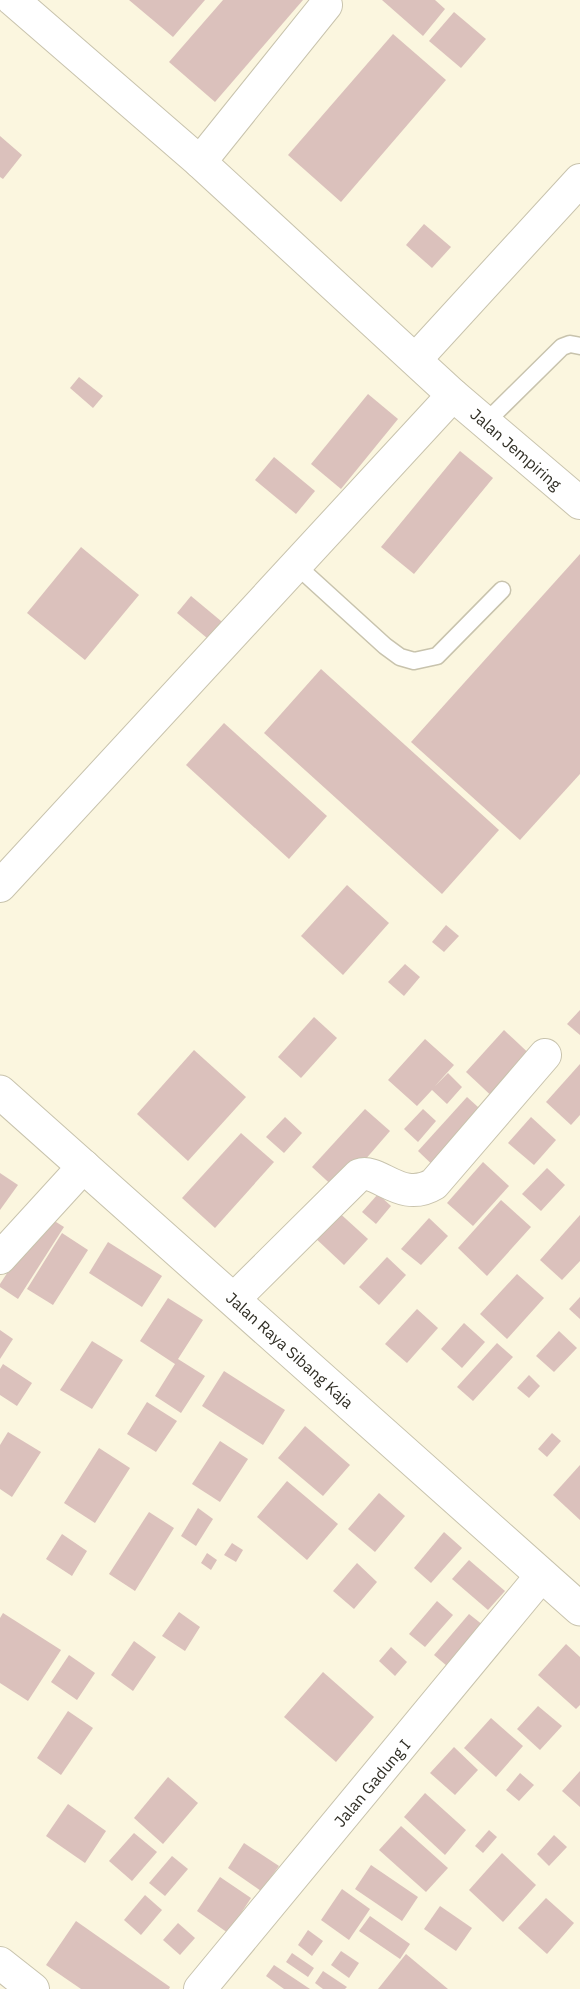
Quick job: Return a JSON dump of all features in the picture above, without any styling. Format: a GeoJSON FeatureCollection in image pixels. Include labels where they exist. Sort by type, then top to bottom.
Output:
{"type":"FeatureCollection","features":[{"type":"Feature","properties":{"kind":"main road","name":"Jalan Raya Sibang Kaja"},"geometry":{"type":"LineString","coordinates":[[0,1092],[542,1575],[576,1597]]}},
{"type":"Feature","properties":{"kind":"street","name":"Jalan Jempiring"},"geometry":{"type":"LineString","coordinates":[[26,4],[453,394],[580,503]]}},
{"type":"Feature","properties":{"kind":"street"},"geometry":{"type":"LineString","coordinates":[[200,162],[326,5]]}},
{"type":"Feature","properties":{"kind":"street"},"geometry":{"type":"LineString","coordinates":[[416,360],[580,180]]}},
{"type":"Feature","properties":{"kind":"street"},"geometry":{"type":"LineString","coordinates":[[0,886],[453,394]]}},
{"type":"Feature","properties":{"kind":"street"},"geometry":{"type":"LineString","coordinates":[[234,1299],[358,1175],[366,1174],[408,1190],[426,1189],[435,1184],[544,1055]]}},
{"type":"Feature","properties":{"kind":"street"},"geometry":{"type":"LineString","coordinates":[[0,1258],[84,1166]]}},
{"type":"Feature","properties":{"kind":"street","name":"Jalan Gadung I"},"geometry":{"type":"LineString","coordinates":[[200,1989],[542,1575]]}},
{"type":"Feature","properties":{"kind":"street"},"geometry":{"type":"LineString","coordinates":[[0,1963],[33,1989]]}},
{"type":"Feature","properties":{"kind":"lane"},"geometry":{"type":"LineString","coordinates":[[486,422],[562,347],[570,344],[580,346]]}},
{"type":"Feature","properties":{"kind":"lane"},"geometry":{"type":"LineString","coordinates":[[296,565],[385,646],[400,657],[414,661],[437,656],[502,590]]}},
{"type":"Feature","properties":{"kind":"building"},"geometry":{"type":"Polygon","coordinates":[[[129,0],[205,0],[173,37],[129,0]]]}},
{"type":"Feature","properties":{"kind":"building"},"geometry":{"type":"Polygon","coordinates":[[[223,0],[303,0],[215,102],[169,62],[223,0]]]}},
{"type":"Feature","properties":{"kind":"building"},"geometry":{"type":"Polygon","coordinates":[[[382,0],[435,0],[445,9],[423,36],[382,0]]]}},
{"type":"Feature","properties":{"kind":"building"},"geometry":{"type":"Polygon","coordinates":[[[454,12],[486,39],[461,68],[429,41],[454,12]]]}},
{"type":"Feature","properties":{"kind":"building"},"geometry":{"type":"Polygon","coordinates":[[[393,34],[446,80],[341,202],[288,155],[393,34]]]}},
{"type":"Feature","properties":{"kind":"building"},"geometry":{"type":"Polygon","coordinates":[[[0,136],[22,155],[3,179],[0,177],[0,136]]]}},
{"type":"Feature","properties":{"kind":"building"},"geometry":{"type":"Polygon","coordinates":[[[424,224],[451,247],[432,268],[406,245],[424,224]]]}},
{"type":"Feature","properties":{"kind":"building"},"geometry":{"type":"Polygon","coordinates":[[[79,377],[103,396],[93,408],[70,388],[79,377]]]}},
{"type":"Feature","properties":{"kind":"building"},"geometry":{"type":"Polygon","coordinates":[[[368,394],[398,419],[341,489],[311,464],[368,394]]]}},
{"type":"Feature","properties":{"kind":"building"},"geometry":{"type":"Polygon","coordinates":[[[460,451],[493,478],[414,574],[381,547],[460,451]]]}},
{"type":"Feature","properties":{"kind":"building"},"geometry":{"type":"Polygon","coordinates":[[[274,457],[315,491],[296,514],[255,480],[274,457]]]}},
{"type":"Feature","properties":{"kind":"building"},"geometry":{"type":"Polygon","coordinates":[[[81,547],[139,595],[85,660],[27,613],[81,547]]]}},
{"type":"Feature","properties":{"kind":"building"},"geometry":{"type":"Polygon","coordinates":[[[580,554],[580,774],[520,840],[411,742],[580,554]]]}},
{"type":"Feature","properties":{"kind":"building"},"geometry":{"type":"Polygon","coordinates":[[[191,596],[227,626],[213,643],[177,613],[191,596]]]}},
{"type":"Feature","properties":{"kind":"building"},"geometry":{"type":"Polygon","coordinates":[[[321,669],[499,830],[442,894],[264,733],[321,669]]]}},
{"type":"Feature","properties":{"kind":"building"},"geometry":{"type":"Polygon","coordinates":[[[224,723],[327,816],[289,859],[186,765],[224,723]]]}},
{"type":"Feature","properties":{"kind":"building"},"geometry":{"type":"Polygon","coordinates":[[[347,885],[389,923],[343,975],[301,936],[347,885]]]}},
{"type":"Feature","properties":{"kind":"building"},"geometry":{"type":"Polygon","coordinates":[[[446,925],[459,936],[444,952],[432,942],[446,925]]]}},
{"type":"Feature","properties":{"kind":"building"},"geometry":{"type":"Polygon","coordinates":[[[405,964],[420,977],[404,996],[388,982],[405,964]]]}},
{"type":"Feature","properties":{"kind":"building"},"geometry":{"type":"Polygon","coordinates":[[[580,1010],[580,1035],[567,1024],[580,1010]]]}},
{"type":"Feature","properties":{"kind":"building"},"geometry":{"type":"Polygon","coordinates":[[[314,1017],[337,1038],[301,1078],[278,1057],[314,1017]]]}},
{"type":"Feature","properties":{"kind":"building"},"geometry":{"type":"Polygon","coordinates":[[[504,1030],[536,1060],[498,1102],[466,1072],[504,1030]]]}},
{"type":"Feature","properties":{"kind":"building"},"geometry":{"type":"Polygon","coordinates":[[[425,1039],[454,1065],[435,1086],[448,1073],[462,1087],[447,1104],[432,1090],[417,1106],[388,1080],[425,1039]]]}},
{"type":"Feature","properties":{"kind":"building"},"geometry":{"type":"Polygon","coordinates":[[[194,1050],[246,1097],[188,1161],[137,1114],[194,1050]]]}},
{"type":"Feature","properties":{"kind":"building"},"geometry":{"type":"Polygon","coordinates":[[[580,1064],[580,1115],[571,1125],[546,1102],[580,1064]]]}},
{"type":"Feature","properties":{"kind":"building"},"geometry":{"type":"Polygon","coordinates":[[[467,1097],[489,1117],[440,1172],[418,1151],[467,1097]]]}},
{"type":"Feature","properties":{"kind":"building"},"geometry":{"type":"Polygon","coordinates":[[[365,1109],[390,1131],[338,1191],[312,1167],[365,1109]]]}},
{"type":"Feature","properties":{"kind":"building"},"geometry":{"type":"Polygon","coordinates":[[[423,1109],[436,1121],[418,1142],[404,1129],[423,1109]]]}},
{"type":"Feature","properties":{"kind":"building"},"geometry":{"type":"Polygon","coordinates":[[[285,1117],[302,1133],[284,1153],[266,1137],[285,1117]]]}},
{"type":"Feature","properties":{"kind":"building"},"geometry":{"type":"Polygon","coordinates":[[[531,1117],[556,1140],[534,1165],[508,1143],[531,1117]]]}},
{"type":"Feature","properties":{"kind":"building"},"geometry":{"type":"Polygon","coordinates":[[[241,1133],[274,1162],[215,1228],[182,1198],[241,1133]]]}},
{"type":"Feature","properties":{"kind":"building"},"geometry":{"type":"Polygon","coordinates":[[[483,1162],[509,1186],[473,1226],[447,1203],[483,1162]]]}},
{"type":"Feature","properties":{"kind":"building"},"geometry":{"type":"Polygon","coordinates":[[[547,1168],[565,1185],[541,1211],[522,1194],[547,1168]]]}},
{"type":"Feature","properties":{"kind":"building"},"geometry":{"type":"Polygon","coordinates":[[[0,1173],[18,1185],[0,1210],[0,1173]]]}},
{"type":"Feature","properties":{"kind":"building"},"geometry":{"type":"Polygon","coordinates":[[[378,1194],[391,1206],[376,1224],[362,1212],[378,1194]]]}},
{"type":"Feature","properties":{"kind":"building"},"geometry":{"type":"Polygon","coordinates":[[[501,1200],[531,1227],[487,1276],[458,1248],[501,1200]]]}},
{"type":"Feature","properties":{"kind":"building"},"geometry":{"type":"Polygon","coordinates":[[[335,1209],[368,1239],[344,1265],[312,1235],[335,1209]]]}},
{"type":"Feature","properties":{"kind":"building"},"geometry":{"type":"Polygon","coordinates":[[[45,1215],[64,1227],[18,1299],[0,1287],[0,1284],[45,1215]]]}},
{"type":"Feature","properties":{"kind":"building"},"geometry":{"type":"Polygon","coordinates":[[[580,1215],[580,1261],[562,1280],[540,1260],[580,1215]]]}},
{"type":"Feature","properties":{"kind":"building"},"geometry":{"type":"Polygon","coordinates":[[[429,1218],[448,1236],[421,1265],[401,1249],[429,1218]]]}},
{"type":"Feature","properties":{"kind":"building"},"geometry":{"type":"Polygon","coordinates":[[[62,1233],[88,1250],[53,1305],[27,1289],[62,1233]]]}},
{"type":"Feature","properties":{"kind":"building"},"geometry":{"type":"Polygon","coordinates":[[[108,1242],[162,1276],[142,1307],[89,1273],[108,1242]]]}},
{"type":"Feature","properties":{"kind":"building"},"geometry":{"type":"Polygon","coordinates":[[[387,1257],[406,1275],[379,1305],[359,1287],[387,1257]]]}},
{"type":"Feature","properties":{"kind":"building"},"geometry":{"type":"Polygon","coordinates":[[[517,1274],[544,1298],[507,1339],[480,1314],[517,1274]]]}},
{"type":"Feature","properties":{"kind":"building"},"geometry":{"type":"Polygon","coordinates":[[[580,1297],[580,1319],[569,1309],[580,1297]]]}},
{"type":"Feature","properties":{"kind":"building"},"geometry":{"type":"Polygon","coordinates":[[[168,1298],[203,1320],[178,1359],[205,1376],[181,1413],[155,1396],[175,1364],[140,1341],[168,1298]]]}},
{"type":"Feature","properties":{"kind":"building"},"geometry":{"type":"Polygon","coordinates":[[[417,1309],[438,1328],[407,1363],[385,1344],[417,1309]]]}},
{"type":"Feature","properties":{"kind":"building"},"geometry":{"type":"Polygon","coordinates":[[[464,1323],[485,1342],[462,1368],[441,1349],[464,1323]]]}},
{"type":"Feature","properties":{"kind":"building"},"geometry":{"type":"Polygon","coordinates":[[[0,1330],[13,1339],[0,1359],[0,1330]]]}},
{"type":"Feature","properties":{"kind":"building"},"geometry":{"type":"Polygon","coordinates":[[[559,1331],[577,1348],[554,1372],[536,1356],[559,1331]]]}},
{"type":"Feature","properties":{"kind":"building"},"geometry":{"type":"Polygon","coordinates":[[[92,1341],[123,1360],[92,1409],[60,1390],[92,1341]]]}},
{"type":"Feature","properties":{"kind":"building"},"geometry":{"type":"Polygon","coordinates":[[[497,1343],[513,1357],[473,1401],[457,1387],[497,1343]]]}},
{"type":"Feature","properties":{"kind":"building"},"geometry":{"type":"Polygon","coordinates":[[[3,1364],[32,1383],[17,1406],[0,1395],[0,1369],[3,1364]]]}},
{"type":"Feature","properties":{"kind":"building"},"geometry":{"type":"Polygon","coordinates":[[[224,1371],[285,1410],[263,1445],[202,1406],[224,1371]]]}},
{"type":"Feature","properties":{"kind":"building"},"geometry":{"type":"Polygon","coordinates":[[[529,1375],[540,1386],[529,1398],[517,1388],[529,1375]]]}},
{"type":"Feature","properties":{"kind":"building"},"geometry":{"type":"Polygon","coordinates":[[[147,1402],[177,1421],[156,1452],[127,1434],[147,1402]]]}},
{"type":"Feature","properties":{"kind":"building"},"geometry":{"type":"Polygon","coordinates":[[[305,1426],[350,1465],[323,1496],[278,1458],[305,1426]]]}},
{"type":"Feature","properties":{"kind":"building"},"geometry":{"type":"Polygon","coordinates":[[[8,1432],[41,1452],[12,1497],[0,1489],[0,1445],[8,1432]]]}},
{"type":"Feature","properties":{"kind":"building"},"geometry":{"type":"Polygon","coordinates":[[[552,1433],[561,1441],[547,1457],[538,1449],[552,1433]]]}},
{"type":"Feature","properties":{"kind":"building"},"geometry":{"type":"Polygon","coordinates":[[[220,1441],[248,1459],[220,1502],[192,1484],[220,1441]]]}},
{"type":"Feature","properties":{"kind":"building"},"geometry":{"type":"Polygon","coordinates":[[[99,1448],[130,1468],[95,1523],[64,1503],[99,1448]]]}},
{"type":"Feature","properties":{"kind":"building"},"geometry":{"type":"Polygon","coordinates":[[[580,1465],[580,1520],[553,1495],[580,1465]]]}},
{"type":"Feature","properties":{"kind":"building"},"geometry":{"type":"Polygon","coordinates":[[[287,1481],[338,1524],[307,1560],[257,1517],[287,1481]]]}},
{"type":"Feature","properties":{"kind":"building"},"geometry":{"type":"Polygon","coordinates":[[[379,1493],[405,1516],[375,1552],[348,1529],[379,1493]]]}},
{"type":"Feature","properties":{"kind":"building"},"geometry":{"type":"Polygon","coordinates":[[[198,1508],[213,1519],[196,1546],[181,1536],[198,1508]]]}},
{"type":"Feature","properties":{"kind":"building"},"geometry":{"type":"Polygon","coordinates":[[[149,1512],[174,1528],[135,1591],[109,1574],[149,1512]]]}},
{"type":"Feature","properties":{"kind":"building"},"geometry":{"type":"Polygon","coordinates":[[[444,1532],[462,1548],[431,1583],[414,1568],[444,1532]]]}},
{"type":"Feature","properties":{"kind":"building"},"geometry":{"type":"Polygon","coordinates":[[[62,1534],[87,1551],[72,1576],[46,1559],[62,1534]]]}},
{"type":"Feature","properties":{"kind":"building"},"geometry":{"type":"Polygon","coordinates":[[[232,1543],[243,1550],[236,1562],[224,1555],[232,1543]]]}},
{"type":"Feature","properties":{"kind":"building"},"geometry":{"type":"Polygon","coordinates":[[[207,1553],[217,1560],[211,1570],[201,1563],[207,1553]]]}},
{"type":"Feature","properties":{"kind":"building"},"geometry":{"type":"Polygon","coordinates":[[[469,1560],[505,1591],[488,1610],[452,1579],[469,1560]]]}},
{"type":"Feature","properties":{"kind":"building"},"geometry":{"type":"Polygon","coordinates":[[[357,1563],[377,1582],[354,1609],[333,1591],[357,1563]]]}},
{"type":"Feature","properties":{"kind":"building"},"geometry":{"type":"Polygon","coordinates":[[[437,1601],[453,1615],[425,1647],[409,1634],[437,1601]]]}},
{"type":"Feature","properties":{"kind":"building"},"geometry":{"type":"Polygon","coordinates":[[[179,1612],[200,1627],[185,1651],[162,1636],[179,1612]]]}},
{"type":"Feature","properties":{"kind":"building"},"geometry":{"type":"Polygon","coordinates":[[[3,1613],[61,1650],[28,1701],[0,1683],[0,1618],[3,1613]]]}},
{"type":"Feature","properties":{"kind":"building"},"geometry":{"type":"Polygon","coordinates":[[[469,1614],[488,1629],[453,1671],[434,1655],[469,1614]]]}},
{"type":"Feature","properties":{"kind":"building"},"geometry":{"type":"Polygon","coordinates":[[[134,1641],[156,1657],[133,1691],[111,1675],[134,1641]]]}},
{"type":"Feature","properties":{"kind":"building"},"geometry":{"type":"Polygon","coordinates":[[[566,1644],[580,1657],[580,1705],[576,1709],[538,1675],[566,1644]]]}},
{"type":"Feature","properties":{"kind":"building"},"geometry":{"type":"Polygon","coordinates":[[[391,1647],[407,1662],[395,1676],[379,1661],[391,1647]]]}},
{"type":"Feature","properties":{"kind":"building"},"geometry":{"type":"Polygon","coordinates":[[[69,1655],[95,1673],[77,1700],[51,1682],[69,1655]]]}},
{"type":"Feature","properties":{"kind":"building"},"geometry":{"type":"Polygon","coordinates":[[[323,1672],[374,1717],[336,1762],[284,1717],[323,1672]]]}},
{"type":"Feature","properties":{"kind":"building"},"geometry":{"type":"Polygon","coordinates":[[[538,1706],[562,1726],[540,1750],[517,1729],[538,1706]]]}},
{"type":"Feature","properties":{"kind":"building"},"geometry":{"type":"Polygon","coordinates":[[[68,1711],[93,1728],[61,1775],[37,1758],[68,1711]]]}},
{"type":"Feature","properties":{"kind":"building"},"geometry":{"type":"Polygon","coordinates":[[[491,1718],[523,1746],[496,1777],[464,1748],[491,1718]]]}},
{"type":"Feature","properties":{"kind":"building"},"geometry":{"type":"Polygon","coordinates":[[[454,1747],[478,1770],[455,1795],[430,1773],[454,1747]]]}},
{"type":"Feature","properties":{"kind":"building"},"geometry":{"type":"Polygon","coordinates":[[[580,1771],[580,1807],[562,1791],[580,1771]]]}},
{"type":"Feature","properties":{"kind":"building"},"geometry":{"type":"Polygon","coordinates":[[[520,1773],[534,1785],[519,1801],[506,1790],[520,1773]]]}},
{"type":"Feature","properties":{"kind":"building"},"geometry":{"type":"Polygon","coordinates":[[[168,1777],[198,1803],[163,1844],[134,1818],[168,1777]]]}},
{"type":"Feature","properties":{"kind":"building"},"geometry":{"type":"Polygon","coordinates":[[[425,1793],[466,1830],[445,1855],[404,1817],[425,1793]]]}},
{"type":"Feature","properties":{"kind":"building"},"geometry":{"type":"Polygon","coordinates":[[[68,1804],[106,1831],[85,1863],[46,1836],[68,1804]]]}},
{"type":"Feature","properties":{"kind":"building"},"geometry":{"type":"Polygon","coordinates":[[[401,1826],[448,1868],[426,1892],[379,1850],[401,1826]]]}},
{"type":"Feature","properties":{"kind":"building"},"geometry":{"type":"Polygon","coordinates":[[[489,1830],[497,1837],[483,1853],[475,1846],[489,1830]]]}},
{"type":"Feature","properties":{"kind":"building"},"geometry":{"type":"Polygon","coordinates":[[[134,1833],[157,1852],[132,1881],[109,1861],[134,1833]]]}},
{"type":"Feature","properties":{"kind":"building"},"geometry":{"type":"Polygon","coordinates":[[[554,1835],[567,1847],[549,1866],[537,1854],[554,1835]]]}},
{"type":"Feature","properties":{"kind":"building"},"geometry":{"type":"Polygon","coordinates":[[[244,1843],[279,1866],[261,1891],[228,1868],[244,1843]]]}},
{"type":"Feature","properties":{"kind":"building"},"geometry":{"type":"Polygon","coordinates":[[[502,1853],[536,1885],[503,1922],[469,1890],[502,1853]]]}},
{"type":"Feature","properties":{"kind":"building"},"geometry":{"type":"Polygon","coordinates":[[[172,1856],[188,1869],[165,1896],[149,1883],[172,1856]]]}},
{"type":"Feature","properties":{"kind":"building"},"geometry":{"type":"Polygon","coordinates":[[[371,1865],[418,1897],[402,1921],[355,1889],[371,1865]]]}},
{"type":"Feature","properties":{"kind":"building"},"geometry":{"type":"Polygon","coordinates":[[[220,1877],[251,1898],[228,1933],[197,1911],[220,1877]]]}},
{"type":"Feature","properties":{"kind":"building"},"geometry":{"type":"Polygon","coordinates":[[[342,1889],[370,1909],[349,1940],[321,1920],[342,1889]]]}},
{"type":"Feature","properties":{"kind":"building"},"geometry":{"type":"Polygon","coordinates":[[[145,1895],[162,1910],[141,1935],[124,1920],[145,1895]]]}},
{"type":"Feature","properties":{"kind":"building"},"geometry":{"type":"Polygon","coordinates":[[[546,1898],[574,1923],[547,1954],[518,1928],[546,1898]]]}},
{"type":"Feature","properties":{"kind":"building"},"geometry":{"type":"Polygon","coordinates":[[[440,1906],[472,1928],[456,1951],[424,1929],[440,1906]]]}},
{"type":"Feature","properties":{"kind":"building"},"geometry":{"type":"Polygon","coordinates":[[[370,1916],[410,1944],[400,1959],[359,1931],[370,1916]]]}},
{"type":"Feature","properties":{"kind":"building"},"geometry":{"type":"Polygon","coordinates":[[[76,1921],[170,1987],[169,1989],[81,1989],[46,1965],[76,1921]]]}},
{"type":"Feature","properties":{"kind":"building"},"geometry":{"type":"Polygon","coordinates":[[[178,1923],[195,1938],[180,1955],[163,1940],[178,1923]]]}},
{"type":"Feature","properties":{"kind":"building"},"geometry":{"type":"Polygon","coordinates":[[[308,1930],[323,1941],[312,1956],[298,1945],[308,1930]]]}},
{"type":"Feature","properties":{"kind":"building"},"geometry":{"type":"Polygon","coordinates":[[[341,1951],[359,1963],[349,1978],[331,1965],[341,1951]]]}},
{"type":"Feature","properties":{"kind":"building"},"geometry":{"type":"Polygon","coordinates":[[[292,1953],[314,1968],[308,1977],[286,1962],[292,1953]]]}},
{"type":"Feature","properties":{"kind":"building"},"geometry":{"type":"Polygon","coordinates":[[[406,1954],[448,1989],[378,1989],[406,1954]]]}},
{"type":"Feature","properties":{"kind":"building"},"geometry":{"type":"Polygon","coordinates":[[[274,1965],[310,1989],[284,1989],[266,1976],[274,1965]]]}},
{"type":"Feature","properties":{"kind":"building"},"geometry":{"type":"Polygon","coordinates":[[[323,1971],[347,1987],[345,1989],[323,1989],[315,1983],[323,1971]]]}}]}
